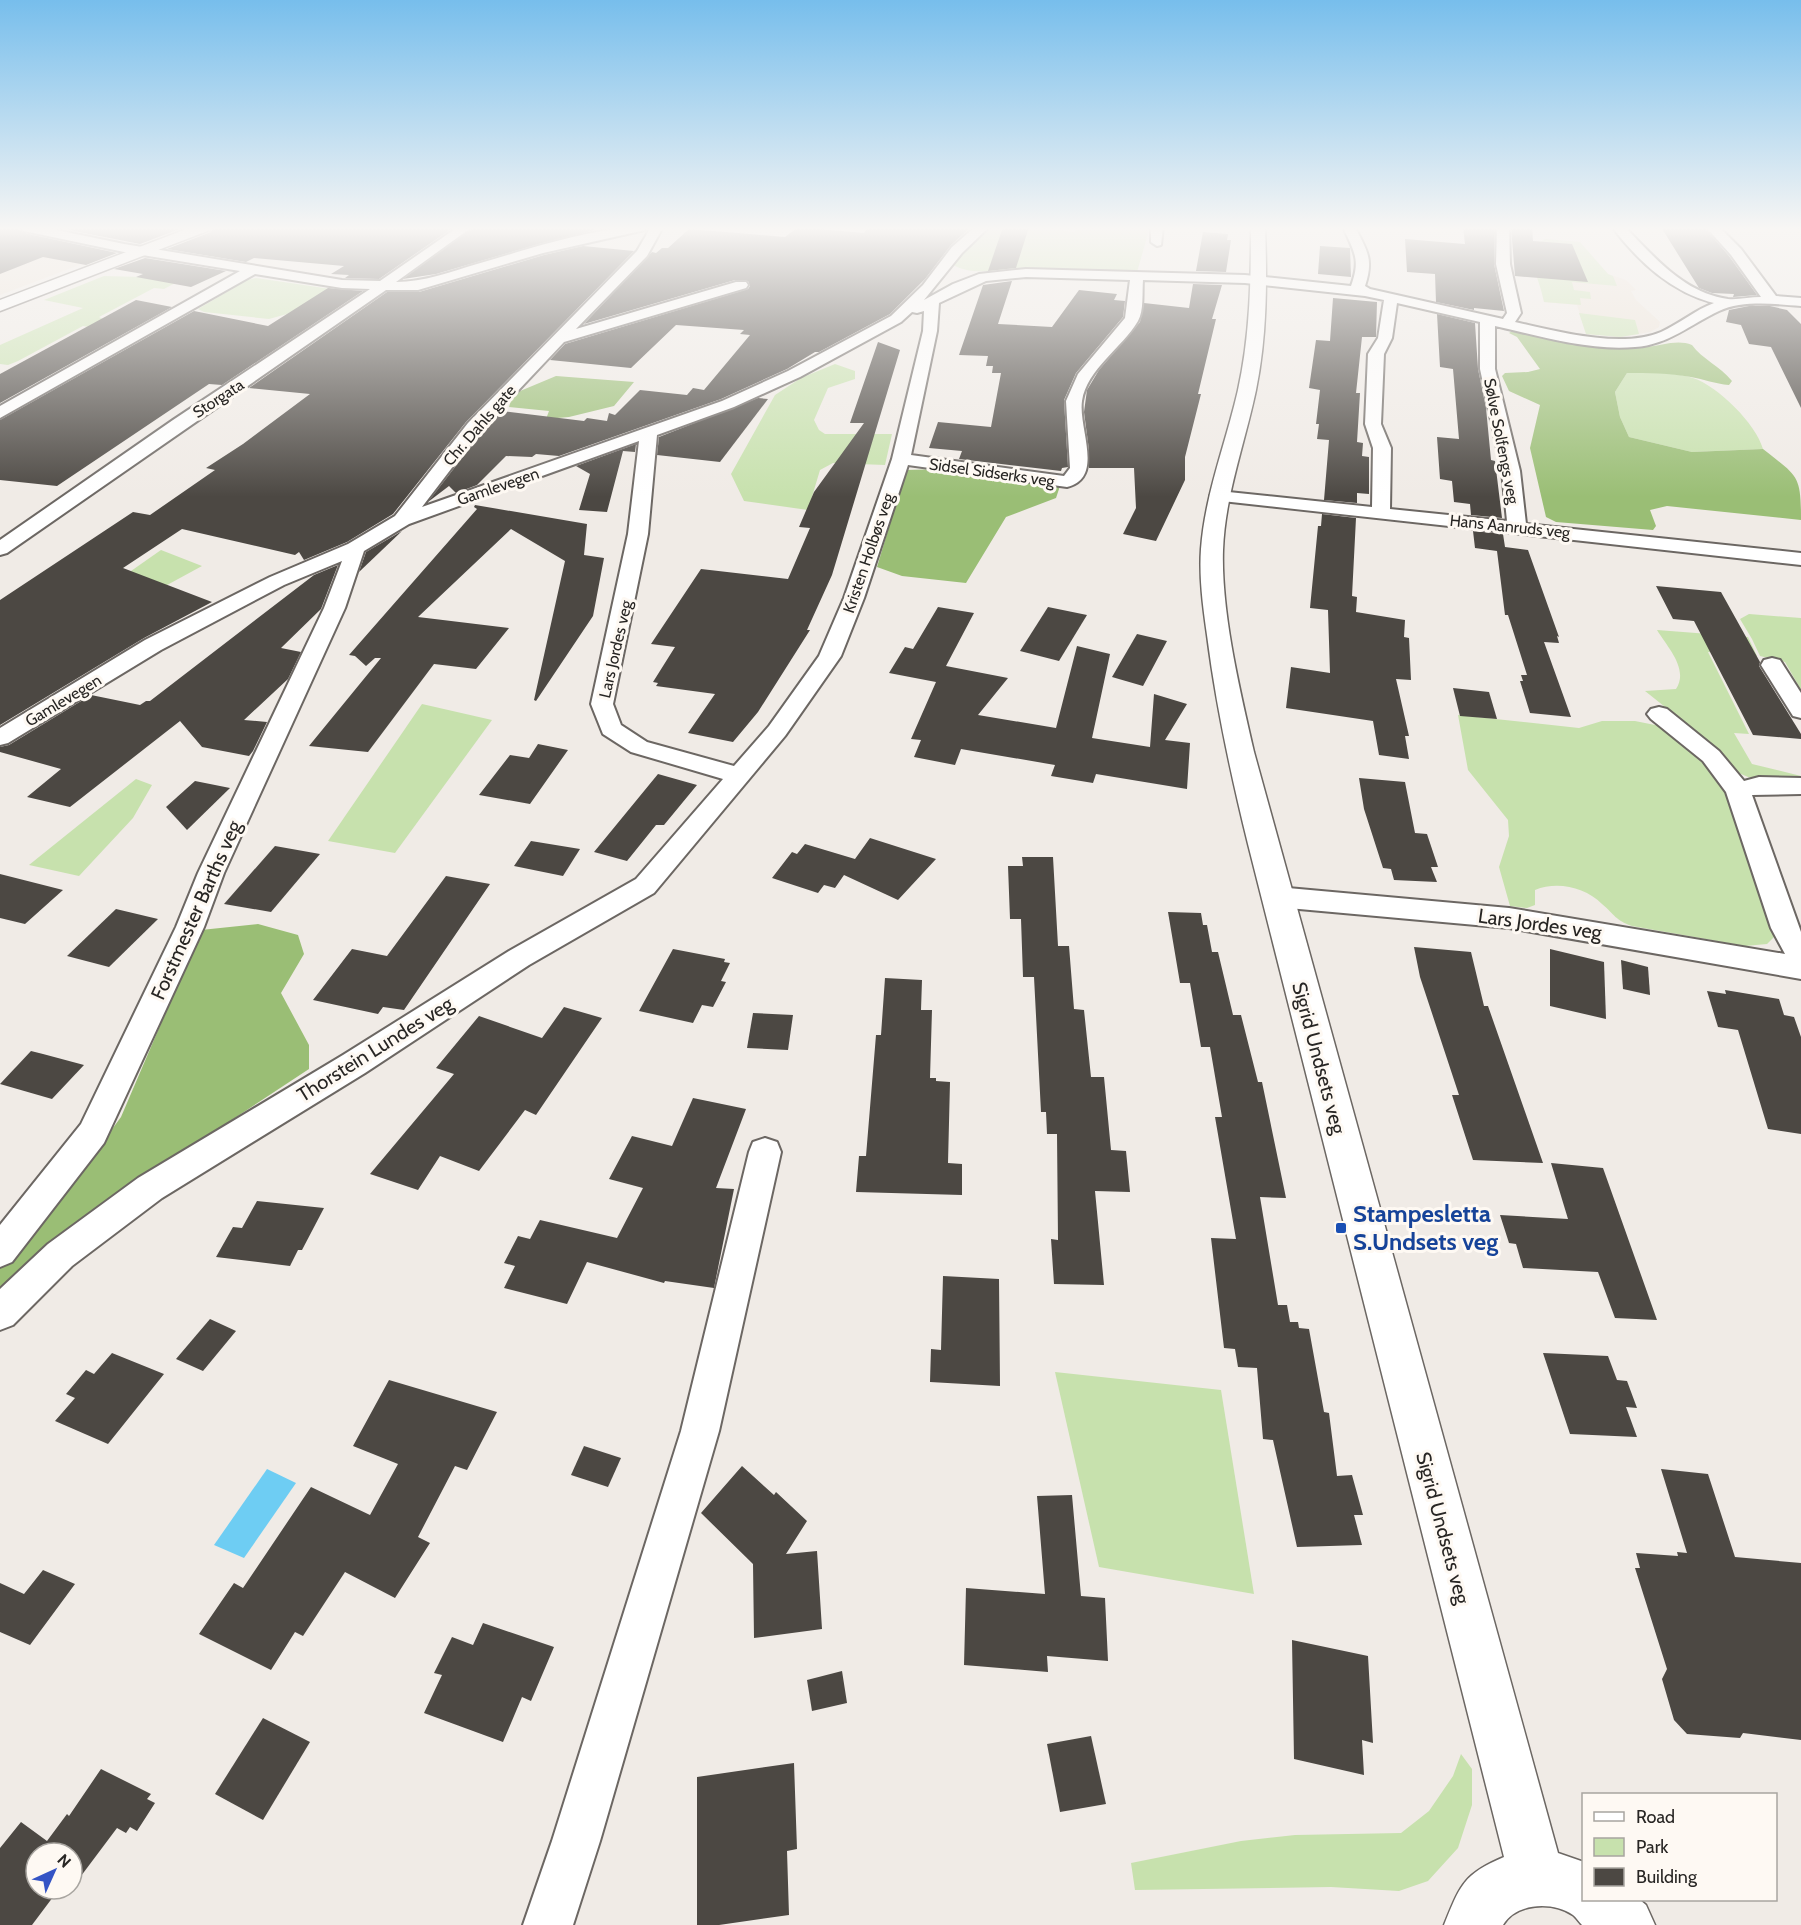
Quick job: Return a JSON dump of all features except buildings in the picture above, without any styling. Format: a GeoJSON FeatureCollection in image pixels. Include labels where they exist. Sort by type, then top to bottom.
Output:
{"type":"FeatureCollection","features":[{"type":"Feature","properties":{"kind":"street"},"geometry":{"type":"LineString","coordinates":[[0,413],[168,317]]}},
{"type":"Feature","properties":{"kind":"street","name":"Storgata"},"geometry":{"type":"LineString","coordinates":[[0,549],[337,317]]}},
{"type":"Feature","properties":{"kind":"street","name":"Chr. Dahls gate"},"geometry":{"type":"LineString","coordinates":[[402,520],[474,427],[579,317]]}},
{"type":"Feature","properties":{"kind":"street"},"geometry":{"type":"LineString","coordinates":[[555,341],[635,317]]}},
{"type":"Feature","properties":{"kind":"street","name":"Gamlevegen"},"geometry":{"type":"LineString","coordinates":[[0,738],[161,640],[277,581],[355,548],[402,520],[728,404],[794,374],[898,317]]}},
{"type":"Feature","properties":{"kind":"street"},"geometry":{"type":"LineString","coordinates":[[896,319],[901,317]]}},
{"type":"Feature","properties":{"kind":"street","name":"Kristen Holbøs veg"},"geometry":{"type":"LineString","coordinates":[[738,775],[777,731],[830,656],[854,598],[901,459],[930,331],[931,317]]}},
{"type":"Feature","properties":{"kind":"street","name":"Sidsel Sidserks veg"},"geometry":{"type":"LineString","coordinates":[[901,459],[1067,482],[1074,477],[1079,468],[1074,401],[1076,390],[1132,317]]}},
{"type":"Feature","properties":{"kind":"street","name":"Sigrid Undsets veg"},"geometry":{"type":"LineString","coordinates":[[1256,317],[1248,388],[1219,496],[1212,550],[1223,669],[1243,766],[1277,897],[1561,1885]]}},
{"type":"Feature","properties":{"kind":"street"},"geometry":{"type":"LineString","coordinates":[[1381,512],[1382,447],[1373,424],[1376,354],[1385,338],[1388,317]]}},
{"type":"Feature","properties":{"kind":"street"},"geometry":{"type":"LineString","coordinates":[[1474,317],[1582,341],[1636,343],[1665,336],[1699,317]]}},
{"type":"Feature","properties":{"kind":"street"},"geometry":{"type":"LineString","coordinates":[[1506,324],[1511,317]]}},
{"type":"Feature","properties":{"kind":"street","name":"Sølve Solfengs veg"},"geometry":{"type":"LineString","coordinates":[[1488,320],[1485,332],[1489,375],[1501,439],[1507,453],[1517,527]]}},
{"type":"Feature","properties":{"kind":"street","name":"Lars Jordes veg"},"geometry":{"type":"LineString","coordinates":[[649,432],[638,534],[602,704],[611,729],[639,747],[738,775]]}},
{"type":"Feature","properties":{"kind":"street","name":"Hans Aanruds veg"},"geometry":{"type":"LineString","coordinates":[[1219,496],[1801,559]]}},
{"type":"Feature","properties":{"kind":"street","name":"Forstmester Barths veg"},"geometry":{"type":"LineString","coordinates":[[0,1251],[93,1133],[186,937],[211,873],[290,705],[299,681],[327,628],[350,570],[355,548]]}},
{"type":"Feature","properties":{"kind":"street"},"geometry":{"type":"LineString","coordinates":[[1772,665],[1801,711]]}},
{"type":"Feature","properties":{"kind":"street"},"geometry":{"type":"LineString","coordinates":[[1659,714],[1711,756],[1738,790],[1785,928],[1801,958]]}},
{"type":"Feature","properties":{"kind":"street","name":"Thorstein Lundes veg"},"geometry":{"type":"LineString","coordinates":[[0,1313],[60,1255],[150,1188],[354,1064],[519,958],[645,886],[738,775]]}},
{"type":"Feature","properties":{"kind":"street"},"geometry":{"type":"LineString","coordinates":[[1738,790],[1759,785],[1801,786]]}},
{"type":"Feature","properties":{"kind":"street","name":"Lars Jordes veg"},"geometry":{"type":"LineString","coordinates":[[1277,897],[1377,904],[1506,918],[1635,937],[1801,968]]}},
{"type":"Feature","properties":{"kind":"street"},"geometry":{"type":"LineString","coordinates":[[548,1925],[576,1841],[700,1431],[765,1152]]}},
{"type":"Feature","properties":{"kind":"street"},"geometry":{"type":"LineString","coordinates":[[1473,1925],[1488,1897],[1509,1882],[1561,1885]]}},
{"type":"Feature","properties":{"kind":"street"},"geometry":{"type":"LineString","coordinates":[[1600,1901],[1626,1925]]}},
{"type":"Feature","properties":{"kind":"shaded area"},"geometry":{"type":"Polygon","coordinates":[[[1581,317],[1654,317],[1660,322],[1659,327],[1650,332],[1620,337],[1586,334],[1581,317]]]}},
{"type":"Feature","properties":{"kind":"green space"},"geometry":{"type":"Polygon","coordinates":[[[63,317],[99,317],[103,319],[89,327],[83,326],[8,365],[0,364],[0,345],[63,317]]]}},
{"type":"Feature","properties":{"kind":"green space"},"geometry":{"type":"Polygon","coordinates":[[[249,317],[277,317],[269,319],[249,317]]]}},
{"type":"Feature","properties":{"kind":"green space"},"geometry":{"type":"Polygon","coordinates":[[[1580,317],[1635,320],[1639,334],[1620,337],[1586,334],[1580,317]]]}},
{"type":"Feature","properties":{"kind":"green space"},"geometry":{"type":"Polygon","coordinates":[[[1512,331],[1612,348],[1675,343],[1692,345],[1732,381],[1729,385],[1675,375],[1627,373],[1615,392],[1620,417],[1629,437],[1692,452],[1763,449],[1784,465],[1795,478],[1800,493],[1801,520],[1667,506],[1650,510],[1656,526],[1653,530],[1556,522],[1546,517],[1530,448],[1540,405],[1509,391],[1502,376],[1505,373],[1540,369],[1517,337],[1509,333],[1512,331]]]}},
{"type":"Feature","properties":{"kind":"green space"},"geometry":{"type":"Polygon","coordinates":[[[835,364],[855,371],[855,379],[828,388],[814,420],[819,430],[825,434],[892,434],[885,465],[833,463],[820,470],[808,510],[744,501],[731,474],[775,395],[801,378],[835,364]]]}},
{"type":"Feature","properties":{"kind":"green space"},"geometry":{"type":"Polygon","coordinates":[[[1656,372],[1689,377],[1714,389],[1735,407],[1753,428],[1763,449],[1692,452],[1629,437],[1620,417],[1615,392],[1627,373],[1656,372]]]}},
{"type":"Feature","properties":{"kind":"green space"},"geometry":{"type":"Polygon","coordinates":[[[556,376],[634,382],[614,406],[569,417],[546,419],[549,411],[509,407],[513,394],[556,376]]]}},
{"type":"Feature","properties":{"kind":"green space"},"geometry":{"type":"Polygon","coordinates":[[[943,469],[1060,486],[1056,498],[1006,517],[966,583],[902,576],[877,567],[906,470],[943,469]]]}},
{"type":"Feature","properties":{"kind":"green space"},"geometry":{"type":"Polygon","coordinates":[[[161,550],[202,566],[123,609],[91,599],[161,550]]]}},
{"type":"Feature","properties":{"kind":"green space"},"geometry":{"type":"Polygon","coordinates":[[[1749,614],[1801,618],[1801,690],[1785,662],[1760,656],[1740,619],[1749,614]]]}},
{"type":"Feature","properties":{"kind":"green space"},"geometry":{"type":"Polygon","coordinates":[[[1657,630],[1748,637],[1757,656],[1708,652],[1749,734],[1734,733],[1752,764],[1801,776],[1801,781],[1764,780],[1748,777],[1732,770],[1684,722],[1645,691],[1676,689],[1679,681],[1679,666],[1676,659],[1657,630]]]}},
{"type":"Feature","properties":{"kind":"green space"},"geometry":{"type":"Polygon","coordinates":[[[422,704],[492,720],[395,853],[328,841],[422,704]]]}},
{"type":"Feature","properties":{"kind":"green space"},"geometry":{"type":"Polygon","coordinates":[[[1458,715],[1579,728],[1602,721],[1635,721],[1660,726],[1686,740],[1723,783],[1776,935],[1767,944],[1745,946],[1632,926],[1618,919],[1587,893],[1561,886],[1535,890],[1535,905],[1527,908],[1510,906],[1499,867],[1509,836],[1508,820],[1468,770],[1458,715]]]}},
{"type":"Feature","properties":{"kind":"green space"},"geometry":{"type":"Polygon","coordinates":[[[136,779],[152,785],[133,818],[79,876],[29,865],[136,779]]]}},
{"type":"Feature","properties":{"kind":"green space"},"geometry":{"type":"Polygon","coordinates":[[[258,924],[298,935],[304,954],[281,993],[309,1045],[309,1069],[106,1203],[0,1295],[0,1265],[90,1159],[121,1117],[201,930],[258,924]]]}},
{"type":"Feature","properties":{"kind":"green space"},"geometry":{"type":"Polygon","coordinates":[[[1055,1372],[1221,1390],[1254,1594],[1099,1567],[1055,1372]]]}},
{"type":"Feature","properties":{"kind":"green space"},"geometry":{"type":"Polygon","coordinates":[[[1461,1754],[1472,1769],[1472,1805],[1458,1848],[1428,1881],[1399,1891],[1331,1887],[1135,1890],[1131,1863],[1241,1841],[1295,1835],[1401,1833],[1429,1811],[1453,1776],[1461,1754]]]}},
{"type":"Feature","properties":{"kind":"water"},"geometry":{"type":"Polygon","coordinates":[[[267,1469],[296,1483],[244,1558],[214,1545],[267,1469]]]}},
{"type":"Feature","properties":{"kind":"place","name":"Stampesletta S.Undsets veg"},"geometry":{"type":"Point","coordinates":[1341,1228]}}]}
